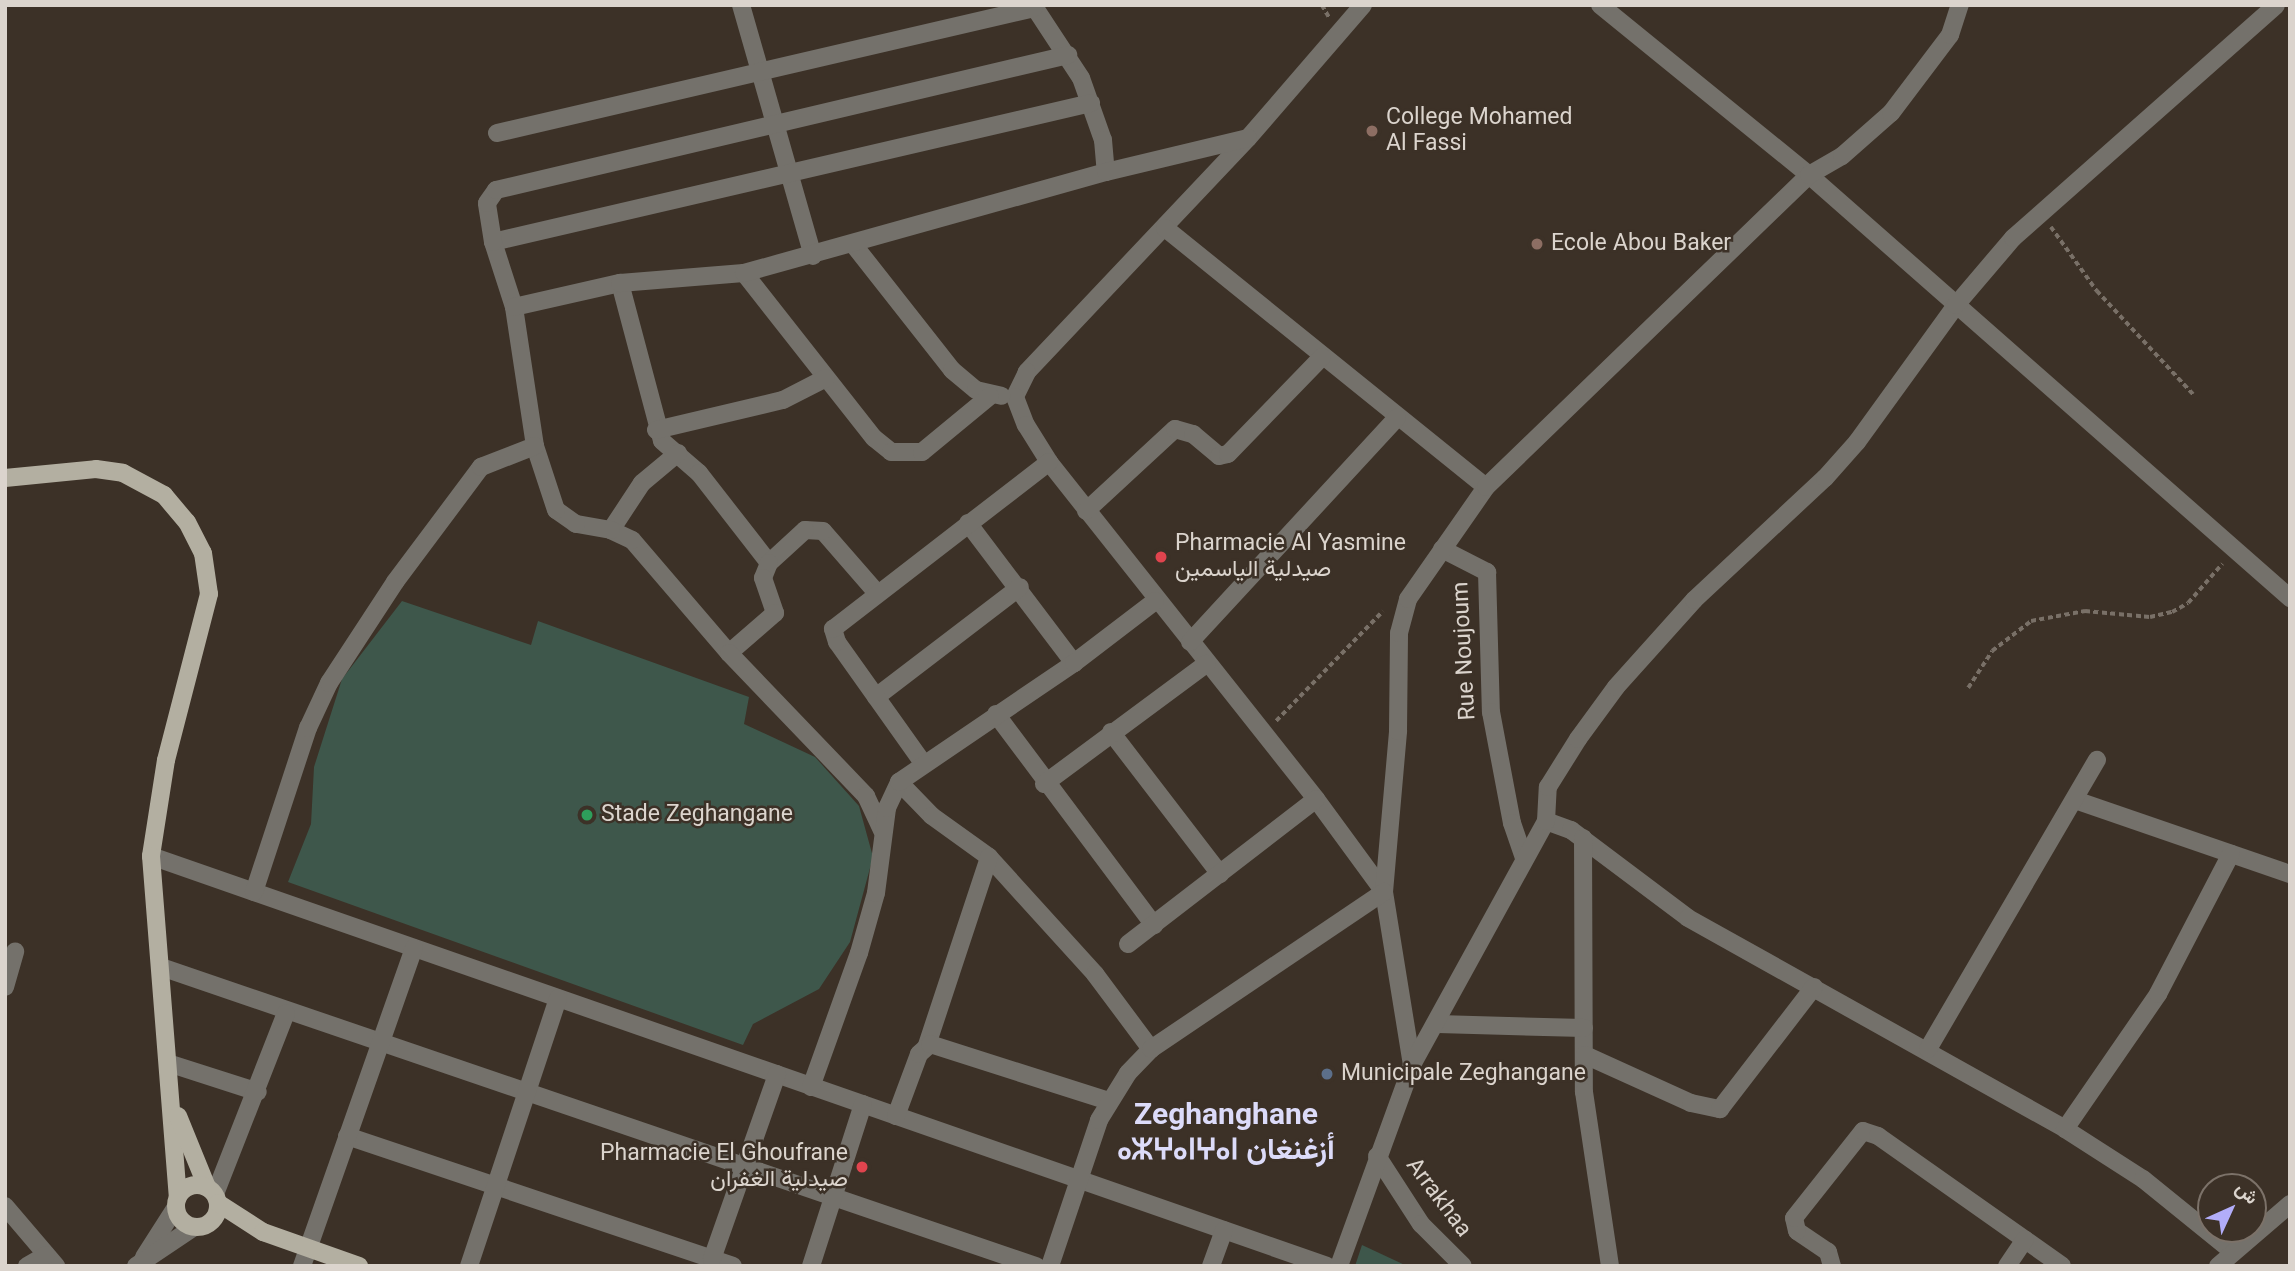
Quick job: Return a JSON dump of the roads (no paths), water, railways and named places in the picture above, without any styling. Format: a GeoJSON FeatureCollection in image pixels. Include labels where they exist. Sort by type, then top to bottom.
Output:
{"type":"FeatureCollection","features":[{"type":"Feature","properties":{"kind":"main road"},"geometry":{"type":"LineString","coordinates":[[5,478],[96,470],[123,473],[150,484],[170,501],[187,522],[203,553],[209,594],[166,760],[152,856],[175,1110],[177,1202],[182,1220],[263,1232]]}},
{"type":"Feature","properties":{"kind":"main road"},"geometry":{"type":"LineString","coordinates":[[175,1110],[213,1195],[203,1224]]}},
{"type":"Feature","properties":{"kind":"main road"},"geometry":{"type":"LineString","coordinates":[[177,1202],[191,1186],[213,1195],[263,1232],[305,1257],[359,1266]]}},
{"type":"Feature","properties":{"kind":"street"},"geometry":{"type":"LineString","coordinates":[[741,5],[772,127],[813,256]]}},
{"type":"Feature","properties":{"kind":"street"},"geometry":{"type":"LineString","coordinates":[[1363,5],[1248,138],[1027,372],[1015,397],[1026,425],[1049,462],[1155,601],[1316,799],[1384,892]]}},
{"type":"Feature","properties":{"kind":"street"},"geometry":{"type":"LineString","coordinates":[[1600,5],[1809,175],[2290,597]]}},
{"type":"Feature","properties":{"kind":"street"},"geometry":{"type":"LineString","coordinates":[[1412,1065],[1384,892],[1398,731],[1401,616],[1426,567],[1486,487],[1809,175],[1874,129],[1914,88],[1950,36],[1960,5]]}},
{"type":"Feature","properties":{"kind":"street"},"geometry":{"type":"LineString","coordinates":[[1339,1266],[1412,1065],[1437,1024],[1546,821],[1548,787],[1556,770],[1616,687],[1694,600],[1833,469],[1899,390],[1956,305],[2041,210],[2276,5]]}},
{"type":"Feature","properties":{"kind":"street"},"geometry":{"type":"LineString","coordinates":[[497,133],[758,74],[1033,7],[1068,55],[1091,103],[1103,141],[1106,172]]}},
{"type":"Feature","properties":{"kind":"street"},"geometry":{"type":"LineString","coordinates":[[883,831],[866,796],[729,653],[632,540],[611,530],[576,524],[556,510],[535,446],[514,307],[493,242],[487,202],[496,190],[1068,55]]}},
{"type":"Feature","properties":{"kind":"street"},"geometry":{"type":"LineString","coordinates":[[493,242],[1091,103]]}},
{"type":"Feature","properties":{"kind":"street"},"geometry":{"type":"LineString","coordinates":[[514,307],[620,283],[744,273],[813,256],[1106,172],[1248,138]]}},
{"type":"Feature","properties":{"kind":"street"},"geometry":{"type":"LineString","coordinates":[[1165,228],[1397,418],[1486,487]]}},
{"type":"Feature","properties":{"kind":"street"},"geometry":{"type":"LineString","coordinates":[[853,244],[952,370],[990,396],[1015,397]]}},
{"type":"Feature","properties":{"kind":"street"},"geometry":{"type":"LineString","coordinates":[[744,273],[874,438],[898,454],[922,452],[990,396]]}},
{"type":"Feature","properties":{"kind":"street"},"geometry":{"type":"LineString","coordinates":[[620,283],[656,430],[699,473],[769,563]]}},
{"type":"Feature","properties":{"kind":"street"},"geometry":{"type":"LineString","coordinates":[[1086,511],[1175,429],[1192,434],[1219,456],[1228,454],[1322,357]]}},
{"type":"Feature","properties":{"kind":"street"},"geometry":{"type":"LineString","coordinates":[[656,430],[783,400],[826,378]]}},
{"type":"Feature","properties":{"kind":"street"},"geometry":{"type":"LineString","coordinates":[[1190,642],[1397,418]]}},
{"type":"Feature","properties":{"kind":"street"},"geometry":{"type":"LineString","coordinates":[[254,892],[308,728],[329,683],[395,582],[481,467],[535,446]]}},
{"type":"Feature","properties":{"kind":"street"},"geometry":{"type":"LineString","coordinates":[[611,530],[642,483],[678,453]]}},
{"type":"Feature","properties":{"kind":"street"},"geometry":{"type":"LineString","coordinates":[[923,763],[832,632],[877,593],[1049,462]]}},
{"type":"Feature","properties":{"kind":"street"},"geometry":{"type":"LineString","coordinates":[[968,523],[1020,587],[1074,663]]}},
{"type":"Feature","properties":{"kind":"street"},"geometry":{"type":"LineString","coordinates":[[729,653],[775,613],[763,586],[769,563],[805,530],[817,528],[831,538],[877,593]]}},
{"type":"Feature","properties":{"kind":"street","name":"Rue Noujoum"},"geometry":{"type":"LineString","coordinates":[[1442,549],[1487,572],[1491,712],[1512,823],[1524,858]]}},
{"type":"Feature","properties":{"kind":"street"},"geometry":{"type":"LineString","coordinates":[[876,697],[1020,587]]}},
{"type":"Feature","properties":{"kind":"street"},"geometry":{"type":"LineString","coordinates":[[811,1087],[859,953],[876,893],[883,831],[899,782],[923,763],[1074,663],[1155,601]]}},
{"type":"Feature","properties":{"kind":"street"},"geometry":{"type":"LineString","coordinates":[[1044,784],[1206,664]]}},
{"type":"Feature","properties":{"kind":"street"},"geometry":{"type":"LineString","coordinates":[[996,714],[1044,784],[1154,925]]}},
{"type":"Feature","properties":{"kind":"street"},"geometry":{"type":"LineString","coordinates":[[1111,732],[1220,874]]}},
{"type":"Feature","properties":{"kind":"street"},"geometry":{"type":"LineString","coordinates":[[1928,1049],[2097,760]]}},
{"type":"Feature","properties":{"kind":"street"},"geometry":{"type":"LineString","coordinates":[[899,782],[932,816],[989,858],[1095,974],[1152,1049]]}},
{"type":"Feature","properties":{"kind":"street"},"geometry":{"type":"LineString","coordinates":[[1128,944],[1316,799]]}},
{"type":"Feature","properties":{"kind":"street"},"geometry":{"type":"LineString","coordinates":[[2075,800],[2290,874]]}},
{"type":"Feature","properties":{"kind":"street"},"geometry":{"type":"LineString","coordinates":[[1546,821],[1583,838],[1688,918],[1928,1049],[2065,1129],[2143,1179],[2233,1252]]}},
{"type":"Feature","properties":{"kind":"street"},"geometry":{"type":"LineString","coordinates":[[1583,838],[1584,1028],[1590,1158],[1610,1266]]}},
{"type":"Feature","properties":{"kind":"street"},"geometry":{"type":"LineString","coordinates":[[2065,1129],[2158,994],[2231,854]]}},
{"type":"Feature","properties":{"kind":"street"},"geometry":{"type":"LineString","coordinates":[[152,856],[1327,1266]]}},
{"type":"Feature","properties":{"kind":"street"},"geometry":{"type":"LineString","coordinates":[[896,1116],[919,1054],[927,1045],[989,858]]}},
{"type":"Feature","properties":{"kind":"street"},"geometry":{"type":"LineString","coordinates":[[1049,1266],[1109,1101],[1152,1049],[1384,892]]}},
{"type":"Feature","properties":{"kind":"street"},"geometry":{"type":"LineString","coordinates":[[305,1257],[414,948]]}},
{"type":"Feature","properties":{"kind":"street"},"geometry":{"type":"LineString","coordinates":[[5,987],[16,951]]}},
{"type":"Feature","properties":{"kind":"street"},"geometry":{"type":"LineString","coordinates":[[163,968],[286,1013],[1036,1266]]}},
{"type":"Feature","properties":{"kind":"street"},"geometry":{"type":"LineString","coordinates":[[1585,1055],[1691,1103],[1720,1109],[1814,987]]}},
{"type":"Feature","properties":{"kind":"street"},"geometry":{"type":"LineString","coordinates":[[469,1266],[558,998]]}},
{"type":"Feature","properties":{"kind":"street"},"geometry":{"type":"LineString","coordinates":[[213,1195],[258,1092],[286,1013]]}},
{"type":"Feature","properties":{"kind":"street"},"geometry":{"type":"LineString","coordinates":[[1437,1024],[1584,1028]]}},
{"type":"Feature","properties":{"kind":"street"},"geometry":{"type":"LineString","coordinates":[[927,1045],[935,1044],[1109,1101]]}},
{"type":"Feature","properties":{"kind":"street"},"geometry":{"type":"LineString","coordinates":[[171,1064],[258,1092]]}},
{"type":"Feature","properties":{"kind":"street"},"geometry":{"type":"LineString","coordinates":[[712,1259],[777,1074]]}},
{"type":"Feature","properties":{"kind":"street"},"geometry":{"type":"LineString","coordinates":[[811,1266],[863,1104]]}},
{"type":"Feature","properties":{"kind":"street"},"geometry":{"type":"LineString","coordinates":[[1832,1266],[1828,1252],[1797,1231],[1794,1218],[1863,1131],[2062,1266]]}},
{"type":"Feature","properties":{"kind":"street"},"geometry":{"type":"LineString","coordinates":[[347,1136],[733,1266]]}},
{"type":"Feature","properties":{"kind":"street","name":"Arrakhaa"},"geometry":{"type":"LineString","coordinates":[[1377,1156],[1421,1224],[1463,1266]]}},
{"type":"Feature","properties":{"kind":"street"},"geometry":{"type":"LineString","coordinates":[[137,1265],[177,1202]]}},
{"type":"Feature","properties":{"kind":"street"},"geometry":{"type":"LineString","coordinates":[[2218,1266],[2290,1204]]}},
{"type":"Feature","properties":{"kind":"street"},"geometry":{"type":"LineString","coordinates":[[5,1206],[51,1260],[27,1266]]}},
{"type":"Feature","properties":{"kind":"street"},"geometry":{"type":"LineString","coordinates":[[137,1265],[203,1224]]}},
{"type":"Feature","properties":{"kind":"street"},"geometry":{"type":"LineString","coordinates":[[1211,1266],[1224,1230]]}},
{"type":"Feature","properties":{"kind":"street"},"geometry":{"type":"LineString","coordinates":[[2007,1266],[2025,1239]]}},
{"type":"Feature","properties":{"kind":"place","name":"College Mohamed Al Fassi"},"geometry":{"type":"Point","coordinates":[1372,131]}},
{"type":"Feature","properties":{"kind":"place","name":"Ecole Abou Baker"},"geometry":{"type":"Point","coordinates":[1537,244]}},
{"type":"Feature","properties":{"kind":"place","name":"Pharmacie Al Yasmine صيدلية الياسمين"},"geometry":{"type":"Point","coordinates":[1161,557]}},
{"type":"Feature","properties":{"kind":"place","name":"Stade Zeghangane"},"geometry":{"type":"Point","coordinates":[587,815]}},
{"type":"Feature","properties":{"kind":"place","name":"Municipale Zeghangane"},"geometry":{"type":"Point","coordinates":[1327,1074]}},
{"type":"Feature","properties":{"kind":"place","name":"Pharmacie El Ghoufrane صيدلية الغفران"},"geometry":{"type":"Point","coordinates":[862,1167]}},
{"type":"Feature","properties":{"kind":"district","name":"Zeghanghane ⴰⵣⵖⴰⵏⵖⴰⵏ أزغنغان"},"geometry":{"type":"Point","coordinates":[1226,1134]}}]}
